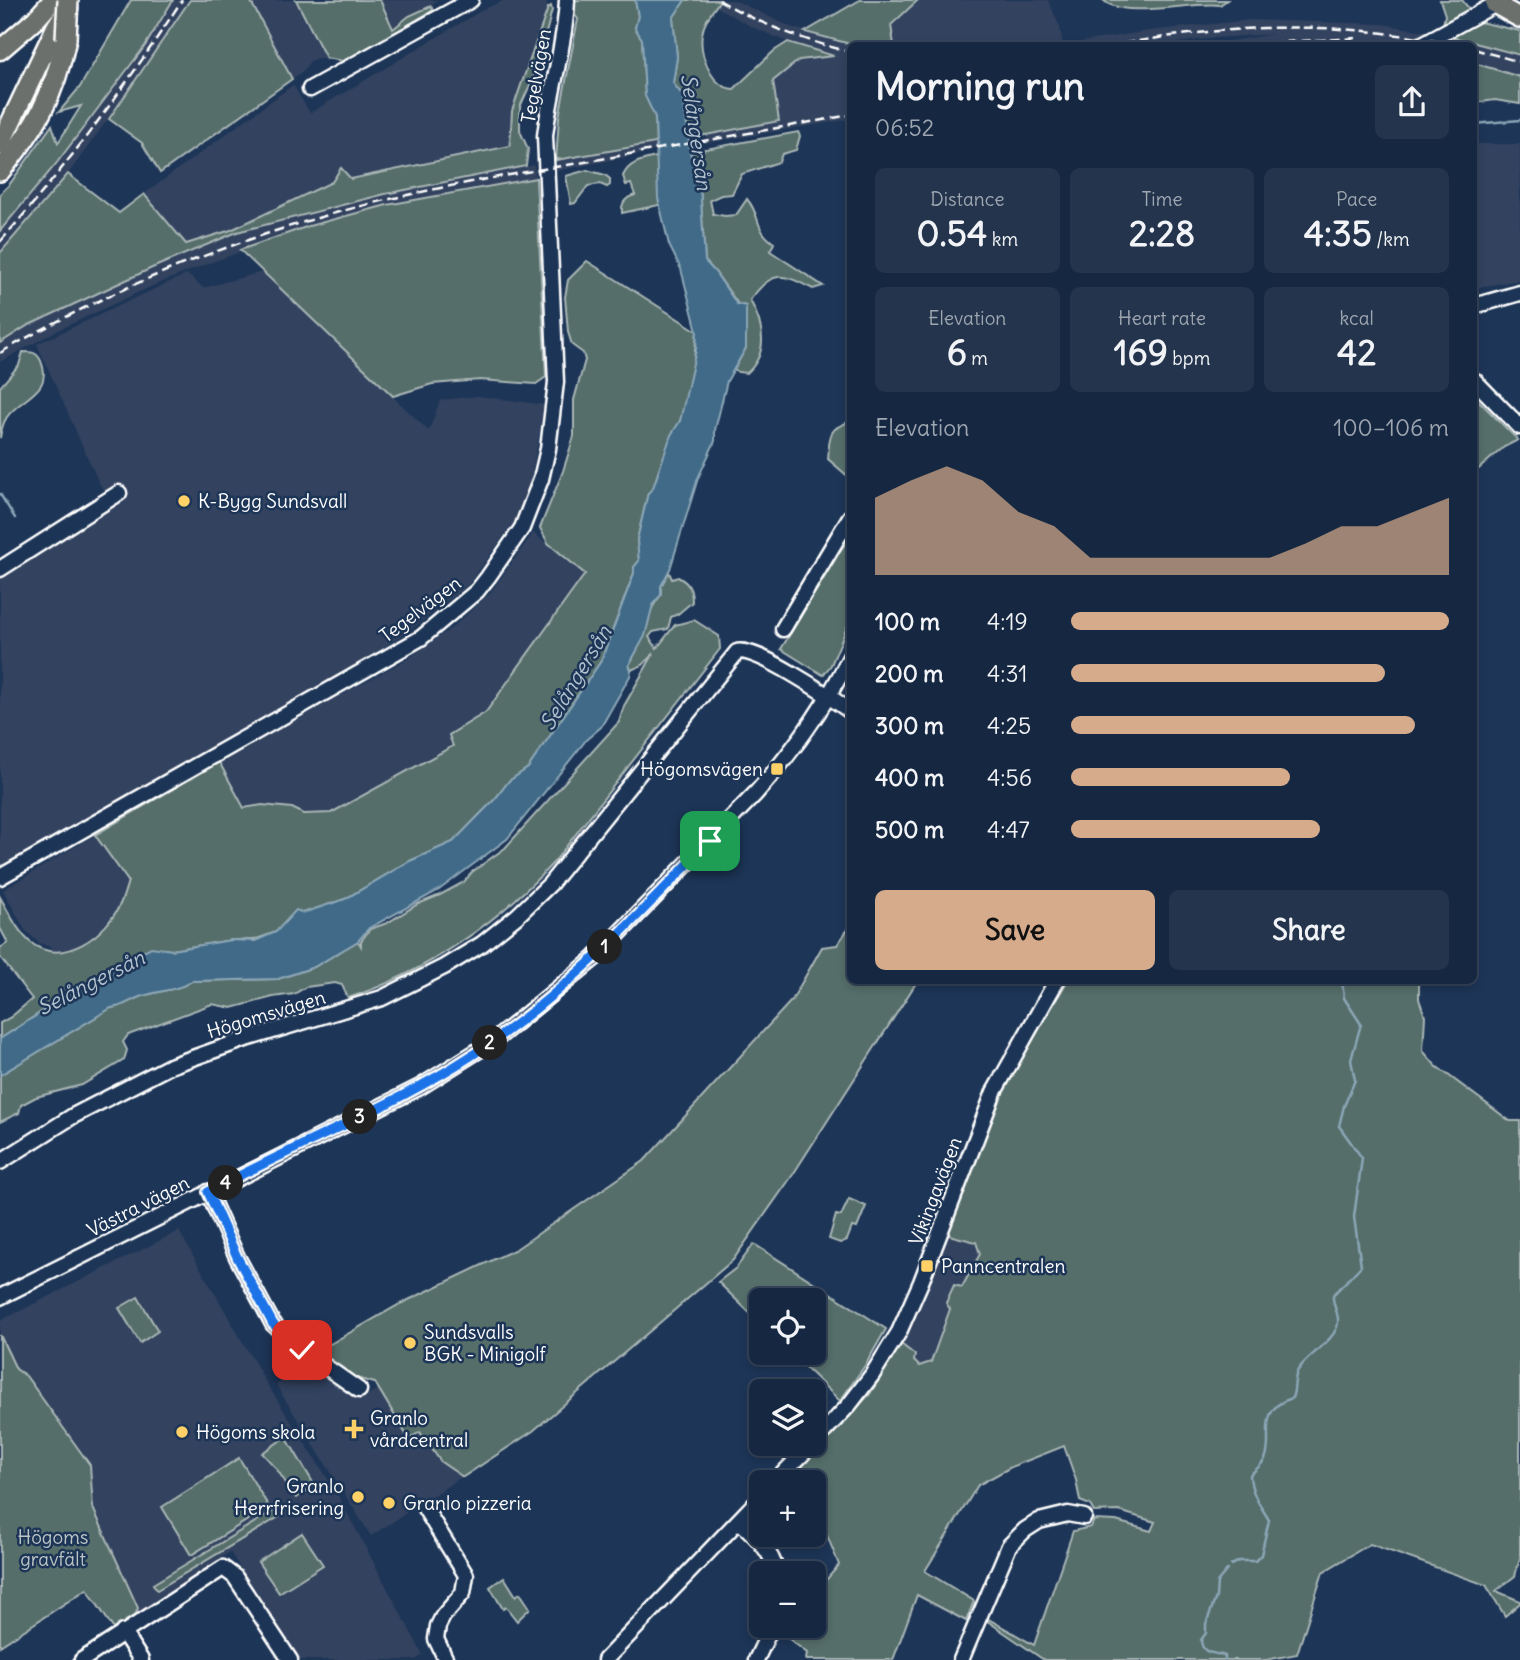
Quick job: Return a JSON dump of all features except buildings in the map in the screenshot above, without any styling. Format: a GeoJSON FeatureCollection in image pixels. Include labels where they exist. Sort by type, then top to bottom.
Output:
{"type":"FeatureCollection","features":[{"type":"Feature","properties":{"kind":"highway"},"geometry":{"type":"LineString","coordinates":[[0,171],[27,138],[46,105],[59,74],[66,39],[68,0]]}},
{"type":"Feature","properties":{"kind":"main road"},"geometry":{"type":"LineString","coordinates":[[0,50],[36,19],[53,0]]}},
{"type":"Feature","properties":{"kind":"main road"},"geometry":{"type":"LineString","coordinates":[[0,129],[68,0]]}},
{"type":"Feature","properties":{"kind":"main road"},"geometry":{"type":"LineString","coordinates":[[0,145],[68,0]]}},
{"type":"Feature","properties":{"kind":"main road"},"geometry":{"type":"LineString","coordinates":[[1499,2],[1520,18]]}},
{"type":"Feature","properties":{"kind":"street"},"geometry":{"type":"LineString","coordinates":[[310,89],[471,0]]}},
{"type":"Feature","properties":{"kind":"street","name":"Tegelvägen"},"geometry":{"type":"LineString","coordinates":[[0,877],[421,638],[477,591],[511,545],[532,505],[541,479],[556,394],[545,136],[568,0]]}},
{"type":"Feature","properties":{"kind":"street"},"geometry":{"type":"LineString","coordinates":[[1426,42],[1499,2]]}},
{"type":"Feature","properties":{"kind":"street"},"geometry":{"type":"LineString","coordinates":[[1477,305],[1520,293]]}},
{"type":"Feature","properties":{"kind":"street"},"geometry":{"type":"LineString","coordinates":[[1477,383],[1520,427]]}},
{"type":"Feature","properties":{"kind":"street"},"geometry":{"type":"LineString","coordinates":[[0,569],[118,493]]}},
{"type":"Feature","properties":{"kind":"street"},"geometry":{"type":"LineString","coordinates":[[783,629],[847,522]]}},
{"type":"Feature","properties":{"kind":"street","name":"Högomsvägen"},"geometry":{"type":"LineString","coordinates":[[0,1162],[74,1116],[170,1066],[246,1039],[382,998],[444,967],[482,944],[551,884],[737,652],[742,650],[754,653],[829,697]]}},
{"type":"Feature","properties":{"kind":"street","name":"Västra vägen"},"geometry":{"type":"LineString","coordinates":[[0,1297],[420,1087],[495,1040],[595,958],[746,803],[797,745],[829,697],[847,663]]}},
{"type":"Feature","properties":{"kind":"street"},"geometry":{"type":"LineString","coordinates":[[829,697],[847,709]]}},
{"type":"Feature","properties":{"kind":"street","name":"Vikingavägen"},"geometry":{"type":"LineString","coordinates":[[826,1429],[872,1375],[899,1332],[994,1093],[1055,984]]}},
{"type":"Feature","properties":{"kind":"street"},"geometry":{"type":"LineString","coordinates":[[208,1192],[237,1257],[273,1324],[302,1350],[359,1390]]}},
{"type":"Feature","properties":{"kind":"street","name":"Vikingavägen"},"geometry":{"type":"LineString","coordinates":[[787,1470],[800,1456]]}},
{"type":"Feature","properties":{"kind":"street"},"geometry":{"type":"LineString","coordinates":[[424,1507],[466,1575],[463,1593],[438,1626],[436,1639],[446,1660]]}},
{"type":"Feature","properties":{"kind":"street"},"geometry":{"type":"LineString","coordinates":[[605,1660],[749,1510]]}},
{"type":"Feature","properties":{"kind":"street"},"geometry":{"type":"LineString","coordinates":[[961,1660],[1009,1546],[1024,1530],[1039,1521],[1068,1514],[1084,1517]]}},
{"type":"Feature","properties":{"kind":"street"},"geometry":{"type":"LineString","coordinates":[[739,1521],[760,1539],[771,1561]]}},
{"type":"Feature","properties":{"kind":"street"},"geometry":{"type":"LineString","coordinates":[[82,1660],[223,1568],[235,1577],[290,1660]]}},
{"type":"Feature","properties":{"kind":"street"},"geometry":{"type":"LineString","coordinates":[[123,1632],[141,1660]]}},
{"type":"Feature","properties":{"kind":"street"},"geometry":{"type":"LineString","coordinates":[[756,1660],[766,1638]]}},
{"type":"Feature","properties":{"kind":"shaded area"},"geometry":{"type":"Polygon","coordinates":[[[173,0],[190,0],[143,71],[68,174],[0,253],[0,231],[56,164],[145,46],[173,0]]]}},
{"type":"Feature","properties":{"kind":"shaded area"},"geometry":{"type":"Polygon","coordinates":[[[296,0],[326,58],[309,62],[304,71],[292,79],[249,1],[296,0]]]}},
{"type":"Feature","properties":{"kind":"shaded area"},"geometry":{"type":"Polygon","coordinates":[[[380,0],[437,0],[393,29],[380,0]]]}},
{"type":"Feature","properties":{"kind":"shaded area"},"geometry":{"type":"Polygon","coordinates":[[[505,0],[546,0],[548,8],[512,129],[510,146],[351,180],[341,168],[332,182],[231,230],[186,244],[144,194],[293,85],[310,113],[484,9],[505,0]]]}},
{"type":"Feature","properties":{"kind":"shaded area"},"geometry":{"type":"Polygon","coordinates":[[[704,0],[734,0],[791,27],[847,43],[847,120],[707,143],[706,135],[779,121],[773,81],[799,60],[832,56],[752,27],[704,0]]]}},
{"type":"Feature","properties":{"kind":"shaded area"},"geometry":{"type":"Polygon","coordinates":[[[918,0],[1048,0],[1060,27],[1062,42],[893,42],[891,25],[918,0]]]}},
{"type":"Feature","properties":{"kind":"shaded area"},"geometry":{"type":"Polygon","coordinates":[[[1250,20],[1382,24],[1471,42],[1224,42],[1275,34],[1184,42],[1081,42],[1148,31],[1250,20]]]}},
{"type":"Feature","properties":{"kind":"shaded area"},"geometry":{"type":"Polygon","coordinates":[[[1477,44],[1520,55],[1520,77],[1477,64],[1477,44]]]}},
{"type":"Feature","properties":{"kind":"shaded area"},"geometry":{"type":"Polygon","coordinates":[[[656,143],[656,151],[556,171],[556,160],[656,143]]]}},
{"type":"Feature","properties":{"kind":"shaded area"},"geometry":{"type":"Polygon","coordinates":[[[1477,144],[1520,144],[1520,280],[1477,287],[1477,144]]]}},
{"type":"Feature","properties":{"kind":"shaded area"},"geometry":{"type":"Polygon","coordinates":[[[534,165],[536,178],[488,186],[270,241],[207,264],[56,331],[0,362],[0,343],[27,326],[237,232],[385,194],[534,165]]]}},
{"type":"Feature","properties":{"kind":"shaded area"},"geometry":{"type":"Polygon","coordinates":[[[262,272],[429,431],[440,400],[478,396],[545,405],[529,487],[516,519],[469,584],[412,629],[285,711],[0,871],[0,580],[113,504],[99,483],[37,344],[187,274],[203,288],[262,272]]]}},
{"type":"Feature","properties":{"kind":"shaded area"},"geometry":{"type":"Polygon","coordinates":[[[533,533],[586,574],[486,712],[449,735],[453,746],[331,813],[307,814],[292,808],[262,805],[244,808],[219,762],[409,658],[454,626],[490,593],[533,533]]]}},
{"type":"Feature","properties":{"kind":"shaded area"},"geometry":{"type":"Polygon","coordinates":[[[95,835],[128,881],[121,904],[101,929],[79,947],[70,951],[51,952],[51,947],[39,943],[25,930],[3,890],[95,835]]]}},
{"type":"Feature","properties":{"kind":"shaded area","name":"Högoms skola"},"geometry":{"type":"Polygon","coordinates":[[[179,1231],[267,1384],[335,1490],[423,1655],[415,1660],[299,1660],[230,1552],[137,1614],[138,1608],[93,1508],[90,1465],[26,1376],[16,1369],[0,1335],[0,1321],[179,1231]]]}},
{"type":"Feature","properties":{"kind":"shaded area","name":"Panncentralen"},"geometry":{"type":"Polygon","coordinates":[[[945,1234],[976,1242],[980,1254],[962,1287],[954,1285],[951,1309],[931,1362],[920,1366],[914,1361],[915,1355],[901,1344],[945,1234]]]}},
{"type":"Feature","properties":{"kind":"shaded area"},"geometry":{"type":"Polygon","coordinates":[[[311,1362],[365,1396],[378,1389],[410,1439],[421,1432],[441,1461],[463,1476],[371,1536],[276,1385],[311,1362]]]}},
{"type":"Feature","properties":{"kind":"green space"},"geometry":{"type":"Polygon","coordinates":[[[131,0],[173,0],[145,46],[56,164],[0,231],[0,194],[52,125],[58,143],[81,106],[59,112],[80,87],[131,0]]]}},
{"type":"Feature","properties":{"kind":"green space"},"geometry":{"type":"Polygon","coordinates":[[[190,0],[250,0],[292,79],[160,173],[142,143],[109,119],[190,0]]]}},
{"type":"Feature","properties":{"kind":"green space"},"geometry":{"type":"Polygon","coordinates":[[[296,0],[380,0],[393,29],[409,16],[431,6],[433,10],[353,58],[343,61],[326,58],[296,0]]]}},
{"type":"Feature","properties":{"kind":"green space"},"geometry":{"type":"Polygon","coordinates":[[[575,0],[635,0],[638,16],[635,28],[642,39],[645,95],[655,117],[656,143],[556,160],[559,117],[578,19],[574,14],[575,0]]]}},
{"type":"Feature","properties":{"kind":"green space"},"geometry":{"type":"Polygon","coordinates":[[[685,0],[720,0],[705,25],[702,51],[708,69],[719,83],[726,87],[734,89],[774,51],[788,42],[834,56],[799,60],[773,81],[779,121],[706,135],[688,135],[683,96],[673,83],[677,57],[673,18],[685,0]]]}},
{"type":"Feature","properties":{"kind":"green space"},"geometry":{"type":"Polygon","coordinates":[[[860,0],[918,0],[891,25],[894,42],[847,43],[805,32],[860,0]]]}},
{"type":"Feature","properties":{"kind":"green space"},"geometry":{"type":"Polygon","coordinates":[[[1103,0],[1227,0],[1220,5],[1126,9],[1103,0]]]}},
{"type":"Feature","properties":{"kind":"green space"},"geometry":{"type":"Polygon","coordinates":[[[1440,0],[1462,0],[1480,22],[1520,31],[1520,55],[1441,34],[1445,15],[1440,0]]]}},
{"type":"Feature","properties":{"kind":"green space"},"geometry":{"type":"Polygon","coordinates":[[[551,6],[536,72],[520,107],[520,131],[528,149],[526,166],[385,194],[237,232],[27,326],[0,343],[0,253],[68,174],[119,213],[144,194],[186,244],[231,230],[332,182],[341,168],[351,179],[510,146],[512,111],[548,8],[551,6]]]}},
{"type":"Feature","properties":{"kind":"green space"},"geometry":{"type":"Polygon","coordinates":[[[1477,64],[1520,77],[1520,104],[1495,100],[1477,103],[1477,64]]]}},
{"type":"Feature","properties":{"kind":"green space"},"geometry":{"type":"Polygon","coordinates":[[[798,132],[800,136],[796,150],[782,154],[779,162],[742,174],[732,194],[710,200],[713,214],[725,216],[736,215],[747,199],[763,232],[774,243],[770,251],[823,286],[813,289],[785,277],[778,277],[758,290],[750,300],[761,328],[759,356],[747,373],[738,372],[734,369],[746,348],[746,306],[738,304],[705,261],[699,171],[690,152],[798,132]]]}},
{"type":"Feature","properties":{"kind":"green space"},"geometry":{"type":"Polygon","coordinates":[[[657,157],[659,205],[622,213],[624,201],[635,195],[631,184],[626,185],[623,176],[626,171],[637,162],[657,157]]]}},
{"type":"Feature","properties":{"kind":"green space"},"geometry":{"type":"Polygon","coordinates":[[[587,170],[605,175],[610,179],[610,185],[588,186],[575,203],[571,204],[566,176],[587,170]]]}},
{"type":"Feature","properties":{"kind":"green space"},"geometry":{"type":"Polygon","coordinates":[[[536,178],[546,377],[536,384],[480,380],[432,384],[393,396],[240,250],[309,226],[387,205],[536,178]]]}},
{"type":"Feature","properties":{"kind":"green space"},"geometry":{"type":"Polygon","coordinates":[[[587,261],[697,331],[695,353],[683,414],[664,455],[653,489],[648,493],[637,540],[639,561],[634,567],[601,661],[528,768],[509,781],[453,842],[410,861],[345,899],[303,913],[296,911],[276,932],[254,940],[231,940],[172,950],[151,948],[104,971],[0,1039],[0,1023],[32,999],[0,957],[0,948],[8,943],[0,928],[0,897],[17,927],[30,942],[56,952],[69,950],[83,944],[106,926],[121,902],[128,881],[95,835],[219,762],[244,808],[262,805],[292,808],[304,814],[331,813],[453,746],[449,735],[486,712],[585,574],[548,543],[540,528],[574,436],[574,400],[585,360],[583,353],[572,345],[565,297],[568,280],[587,261]]]}},
{"type":"Feature","properties":{"kind":"green space"},"geometry":{"type":"Polygon","coordinates":[[[23,352],[38,356],[44,371],[43,380],[40,387],[7,417],[0,438],[0,387],[19,365],[23,352]]]}},
{"type":"Feature","properties":{"kind":"green space"},"geometry":{"type":"Polygon","coordinates":[[[1477,399],[1518,440],[1504,447],[1477,470],[1477,399]]]}},
{"type":"Feature","properties":{"kind":"green space"},"geometry":{"type":"Polygon","coordinates":[[[847,422],[847,475],[828,459],[829,443],[835,429],[847,422]]]}},
{"type":"Feature","properties":{"kind":"green space"},"geometry":{"type":"Polygon","coordinates":[[[847,540],[847,627],[831,665],[823,675],[781,649],[847,540]]]}},
{"type":"Feature","properties":{"kind":"green space"},"geometry":{"type":"Polygon","coordinates":[[[669,572],[672,579],[678,577],[687,584],[692,602],[671,617],[668,629],[653,632],[649,637],[657,648],[675,625],[694,620],[719,636],[720,649],[554,862],[485,925],[433,960],[405,975],[348,998],[342,985],[335,983],[306,987],[294,994],[232,1008],[212,1004],[128,1035],[123,1042],[127,1050],[124,1060],[82,1085],[36,1097],[21,1105],[19,1113],[0,1122],[0,1075],[111,1008],[192,981],[278,979],[314,967],[358,941],[361,946],[361,941],[370,929],[387,923],[418,904],[464,882],[472,872],[505,848],[619,722],[624,706],[654,653],[643,665],[631,670],[629,665],[669,572]]]}},
{"type":"Feature","properties":{"kind":"green space"},"geometry":{"type":"Polygon","coordinates":[[[847,930],[847,984],[915,984],[792,1176],[733,1260],[533,1431],[463,1477],[441,1462],[420,1432],[409,1439],[375,1383],[343,1372],[330,1364],[318,1351],[400,1304],[516,1249],[644,1161],[792,1000],[822,947],[837,945],[847,930]]]}},
{"type":"Feature","properties":{"kind":"green space"},"geometry":{"type":"Polygon","coordinates":[[[1066,984],[1419,984],[1419,999],[1425,1016],[1423,1051],[1436,1066],[1510,1121],[1520,1121],[1520,1558],[1515,1576],[1496,1591],[1520,1603],[1505,1616],[1486,1585],[1370,1544],[1323,1572],[1297,1654],[1266,1660],[1044,1660],[983,1616],[1034,1645],[1073,1531],[1091,1527],[1094,1520],[1116,1521],[1151,1531],[1155,1522],[1119,1511],[1094,1512],[1090,1505],[1080,1501],[1064,1446],[1011,1467],[978,1485],[925,1571],[974,1601],[966,1621],[917,1595],[893,1660],[806,1660],[807,1653],[788,1638],[826,1638],[826,1580],[839,1565],[826,1533],[826,1470],[799,1470],[812,1456],[826,1456],[826,1441],[870,1394],[901,1344],[915,1355],[914,1361],[919,1366],[931,1362],[950,1309],[946,1303],[954,1285],[962,1287],[980,1254],[976,1242],[945,1234],[1002,1092],[1066,984]]]}},
{"type":"Feature","properties":{"kind":"green space"},"geometry":{"type":"Polygon","coordinates":[[[849,1199],[866,1206],[857,1228],[852,1227],[847,1240],[840,1243],[829,1239],[836,1215],[841,1216],[849,1199]]]}},
{"type":"Feature","properties":{"kind":"green space"},"geometry":{"type":"Polygon","coordinates":[[[754,1244],[822,1288],[749,1288],[749,1312],[718,1282],[736,1268],[754,1244]]]}},
{"type":"Feature","properties":{"kind":"green space"},"geometry":{"type":"Polygon","coordinates":[[[826,1290],[886,1329],[840,1401],[826,1388],[826,1379],[817,1379],[802,1365],[826,1365],[826,1290]]]}},
{"type":"Feature","properties":{"kind":"green space"},"geometry":{"type":"Polygon","coordinates":[[[138,1297],[158,1331],[140,1343],[119,1308],[138,1297]]]}},
{"type":"Feature","properties":{"kind":"green space","name":"Högoms gravfält"},"geometry":{"type":"Polygon","coordinates":[[[0,1335],[16,1369],[26,1376],[90,1465],[93,1508],[138,1608],[134,1618],[115,1631],[87,1589],[0,1646],[0,1335]]]}},
{"type":"Feature","properties":{"kind":"green space"},"geometry":{"type":"Polygon","coordinates":[[[286,1437],[315,1486],[296,1498],[276,1468],[262,1453],[286,1437]]]}},
{"type":"Feature","properties":{"kind":"green space"},"geometry":{"type":"Polygon","coordinates":[[[239,1458],[269,1507],[191,1555],[162,1507],[239,1458]]]}},
{"type":"Feature","properties":{"kind":"green space"},"geometry":{"type":"Polygon","coordinates":[[[280,1507],[284,1514],[157,1590],[153,1584],[280,1507]]]}},
{"type":"Feature","properties":{"kind":"green space"},"geometry":{"type":"Polygon","coordinates":[[[302,1533],[323,1565],[279,1593],[258,1562],[302,1533]]]}},
{"type":"Feature","properties":{"kind":"green space"},"geometry":{"type":"Polygon","coordinates":[[[504,1577],[516,1596],[520,1593],[530,1608],[517,1621],[506,1607],[503,1609],[490,1587],[504,1577]]]}},
{"type":"Feature","properties":{"kind":"water","name":"Selångersån"},"geometry":{"type":"Polygon","coordinates":[[[635,0],[685,0],[673,18],[677,57],[673,83],[683,96],[691,157],[699,171],[705,261],[737,304],[746,306],[746,348],[727,381],[715,430],[715,441],[698,478],[670,569],[661,586],[661,595],[653,604],[645,636],[629,665],[630,676],[601,727],[587,739],[507,839],[439,890],[369,928],[358,941],[314,967],[278,979],[192,981],[180,987],[139,997],[111,1008],[0,1075],[0,1039],[105,971],[151,947],[172,950],[231,940],[255,941],[276,932],[296,910],[303,913],[345,899],[410,861],[453,842],[509,781],[528,768],[601,661],[634,567],[639,561],[637,540],[648,493],[653,488],[671,435],[680,421],[696,350],[697,331],[681,269],[669,245],[658,198],[655,117],[645,96],[642,39],[635,28],[638,16],[635,0]]]}},
{"type":"Feature","properties":{"kind":"waterway"},"geometry":{"type":"LineString","coordinates":[[1477,124],[1520,120]]}},
{"type":"Feature","properties":{"kind":"waterway"},"geometry":{"type":"LineString","coordinates":[[0,494],[15,518]]}},
{"type":"Feature","properties":{"kind":"waterway"},"geometry":{"type":"LineString","coordinates":[[1231,1565],[1239,1561],[1255,1561],[1261,1555],[1269,1520],[1254,1494],[1250,1475],[1265,1459],[1269,1417],[1280,1403],[1292,1398],[1296,1376],[1302,1364],[1333,1335],[1338,1322],[1333,1295],[1361,1266],[1354,1217],[1362,1158],[1339,1126],[1355,1080],[1351,1060],[1361,1024],[1344,998],[1342,984]]}},
{"type":"Feature","properties":{"kind":"waterway"},"geometry":{"type":"LineString","coordinates":[[1225,1660],[1225,1656],[1206,1651],[1201,1640],[1206,1633],[1206,1624],[1216,1597],[1217,1582],[1227,1570]]}},
{"type":"Feature","properties":{"kind":"railway"},"geometry":{"type":"LineString","coordinates":[[0,242],[96,124],[182,0]]}},
{"type":"Feature","properties":{"kind":"railway"},"geometry":{"type":"LineString","coordinates":[[719,0],[783,31],[847,51]]}},
{"type":"Feature","properties":{"kind":"railway"},"geometry":{"type":"LineString","coordinates":[[1132,42],[1187,34],[1263,28],[1339,29],[1418,38]]}},
{"type":"Feature","properties":{"kind":"railway"},"geometry":{"type":"LineString","coordinates":[[1284,42],[1357,38]]}},
{"type":"Feature","properties":{"kind":"railway"},"geometry":{"type":"LineString","coordinates":[[1430,40],[1439,42]]}},
{"type":"Feature","properties":{"kind":"railway"},"geometry":{"type":"LineString","coordinates":[[1477,50],[1520,62]]}},
{"type":"Feature","properties":{"kind":"railway"},"geometry":{"type":"LineString","coordinates":[[0,353],[76,312],[156,275],[321,217],[386,200],[518,173],[847,116]]}},
{"type":"Feature","properties":{"kind":"place","name":"K-Bygg Sundsvall"},"geometry":{"type":"Point","coordinates":[184,501]}},
{"type":"Feature","properties":{"kind":"place","name":"Högomsvägen"},"geometry":{"type":"Point","coordinates":[777,769]}},
{"type":"Feature","properties":{"kind":"place","name":"Panncentralen"},"geometry":{"type":"Point","coordinates":[927,1266]}},
{"type":"Feature","properties":{"kind":"place","name":"Sundsvalls BGK - Minigolf"},"geometry":{"type":"Point","coordinates":[410,1343]}},
{"type":"Feature","properties":{"kind":"place","name":"Granlo vårdcentral"},"geometry":{"type":"Point","coordinates":[354,1429]}},
{"type":"Feature","properties":{"kind":"place","name":"Högoms skola"},"geometry":{"type":"Point","coordinates":[182,1432]}},
{"type":"Feature","properties":{"kind":"place","name":"Granlo Herrfrisering"},"geometry":{"type":"Point","coordinates":[358,1497]}},
{"type":"Feature","properties":{"kind":"place","name":"Granlo pizzeria"},"geometry":{"type":"Point","coordinates":[389,1503]}},
{"type":"Feature","properties":{"kind":"route"},"geometry":{"type":"LineString","coordinates":[[302,1350],[273,1324],[237,1257],[208,1192],[420,1087],[495,1040],[595,958],[710,841]]}}]}
